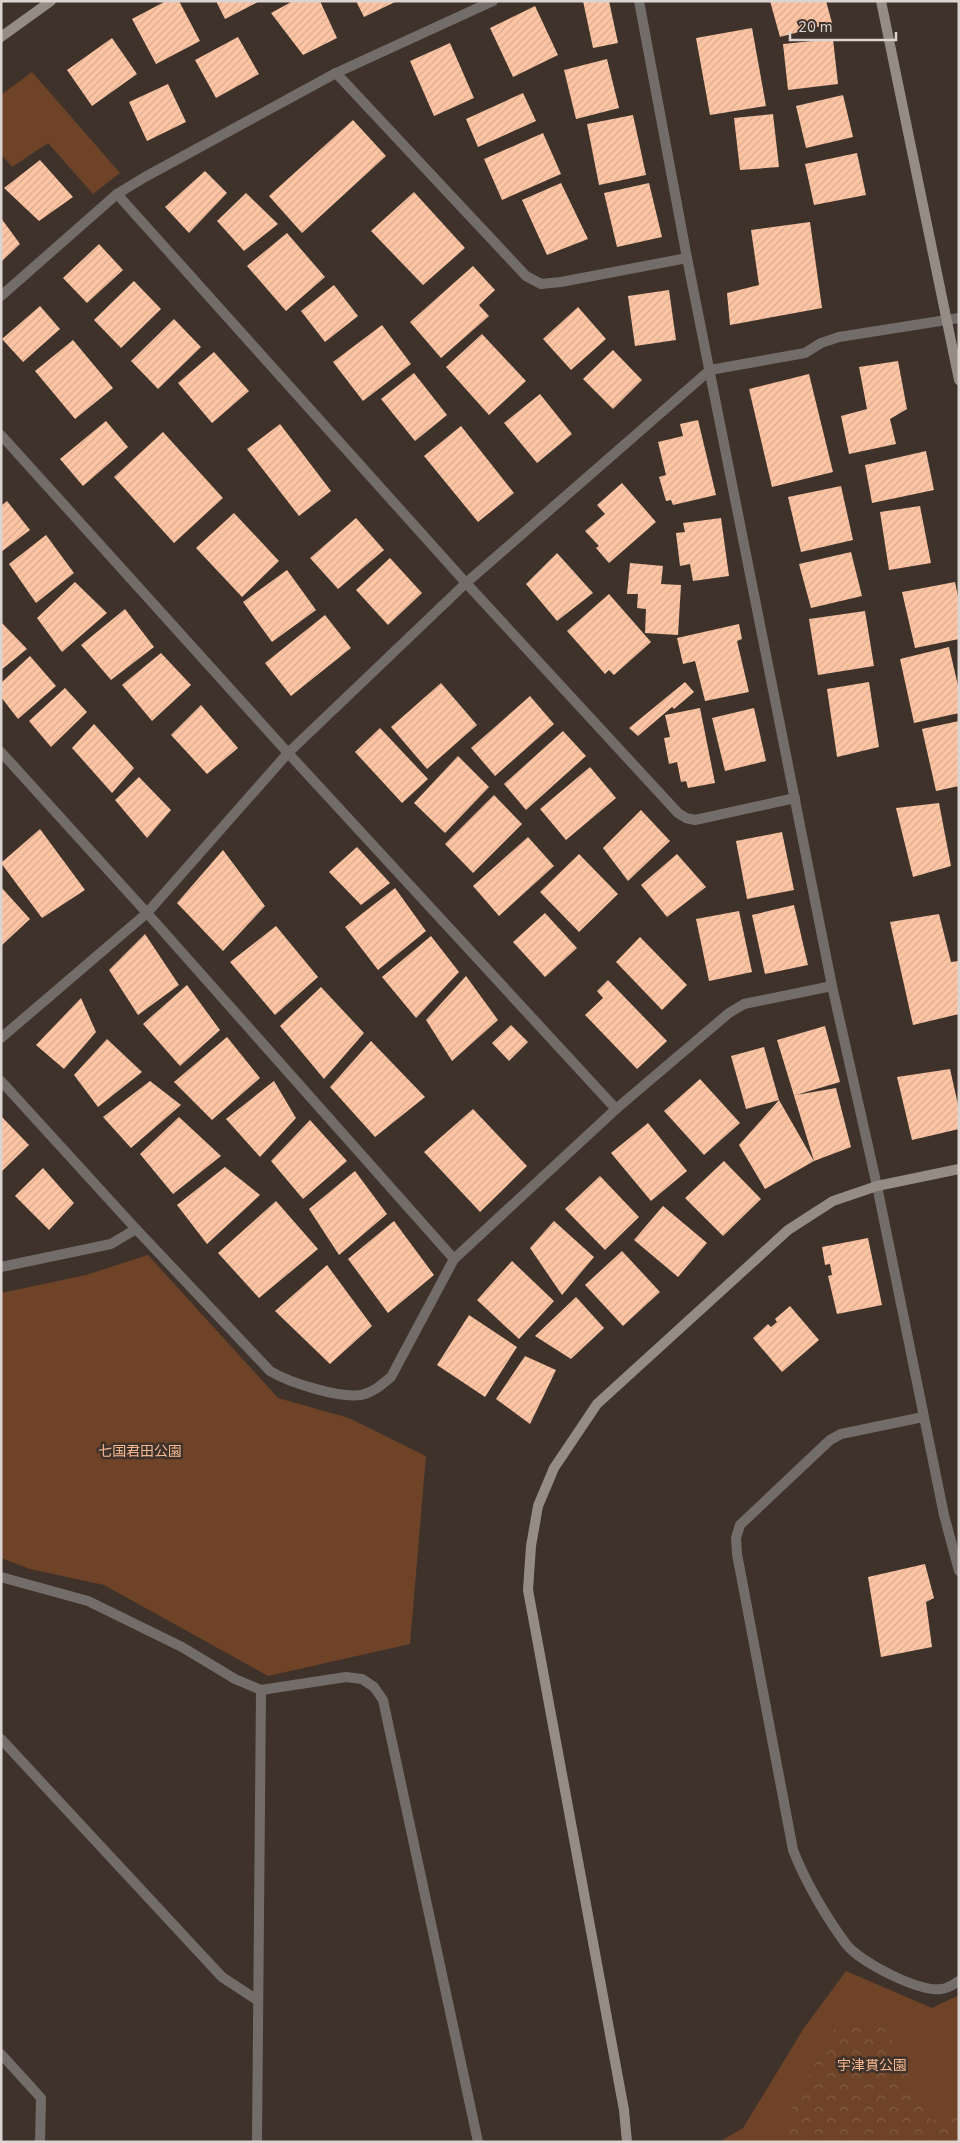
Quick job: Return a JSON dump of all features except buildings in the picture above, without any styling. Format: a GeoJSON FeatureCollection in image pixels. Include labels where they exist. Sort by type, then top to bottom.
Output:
{"type":"FeatureCollection","features":[{"type":"Feature","properties":{"kind":"street"},"geometry":{"type":"LineString","coordinates":[[1,37],[51,1]]}},
{"type":"Feature","properties":{"kind":"street"},"geometry":{"type":"LineString","coordinates":[[1,296],[117,194],[336,73],[493,1]]}},
{"type":"Feature","properties":{"kind":"street"},"geometry":{"type":"LineString","coordinates":[[640,1],[687,258],[832,986],[877,1186],[944,1515],[959,1571]]}},
{"type":"Feature","properties":{"kind":"street"},"geometry":{"type":"LineString","coordinates":[[880,1],[959,380]]}},
{"type":"Feature","properties":{"kind":"street"},"geometry":{"type":"LineString","coordinates":[[336,73],[526,276],[541,284],[561,282],[687,258]]}},
{"type":"Feature","properties":{"kind":"street"},"geometry":{"type":"LineString","coordinates":[[117,194],[466,583],[678,813],[686,818],[695,820],[795,798]]}},
{"type":"Feature","properties":{"kind":"street"},"geometry":{"type":"LineString","coordinates":[[1,1038],[147,913],[288,753],[466,583],[710,370],[805,353],[821,343],[839,338],[959,318]]}},
{"type":"Feature","properties":{"kind":"street"},"geometry":{"type":"LineString","coordinates":[[1,436],[288,753],[616,1109]]}},
{"type":"Feature","properties":{"kind":"street"},"geometry":{"type":"LineString","coordinates":[[1,752],[147,913],[454,1259]]}},
{"type":"Feature","properties":{"kind":"street"},"geometry":{"type":"LineString","coordinates":[[1,1081],[136,1229],[270,1370],[284,1379],[347,1396],[362,1394],[377,1388],[391,1377],[454,1259],[616,1109],[729,1013],[744,1004],[832,986]]}},
{"type":"Feature","properties":{"kind":"street"},"geometry":{"type":"LineString","coordinates":[[627,2142],[622,2100],[528,1590],[531,1546],[538,1506],[554,1468],[597,1404],[788,1230],[833,1201],[877,1186],[959,1169]]}},
{"type":"Feature","properties":{"kind":"street"},"geometry":{"type":"LineString","coordinates":[[1,1267],[111,1244],[136,1229]]}},
{"type":"Feature","properties":{"kind":"street"},"geometry":{"type":"LineString","coordinates":[[924,1417],[841,1434],[830,1440],[740,1525],[736,1538],[737,1554],[792,1850],[800,1869],[847,1944],[858,1956],[920,1988],[943,1990],[959,1981]]}},
{"type":"Feature","properties":{"kind":"street"},"geometry":{"type":"LineString","coordinates":[[1,1577],[88,1601],[182,1647],[235,1679],[262,1690],[346,1677],[362,1680],[374,1687],[383,1700],[478,2142]]}},
{"type":"Feature","properties":{"kind":"street"},"geometry":{"type":"LineString","coordinates":[[257,2142],[257,2000],[262,1690]]}},
{"type":"Feature","properties":{"kind":"street"},"geometry":{"type":"LineString","coordinates":[[1,1739],[222,1977],[257,2000]]}},
{"type":"Feature","properties":{"kind":"street"},"geometry":{"type":"LineString","coordinates":[[1,2054],[41,2098],[40,2142]]}},
{"type":"Feature","properties":{"kind":"green space"},"geometry":{"type":"Polygon","coordinates":[[[32,72],[120,173],[93,194],[48,143],[12,167],[1,154],[1,95],[32,72]]]}},
{"type":"Feature","properties":{"kind":"green space","name":"七国君田公園"},"geometry":{"type":"Polygon","coordinates":[[[148,1255],[278,1398],[349,1418],[426,1456],[410,1644],[268,1676],[104,1585],[30,1569],[1,1558],[1,1293],[86,1275],[148,1255]]]}},
{"type":"Feature","properties":{"kind":"green space","name":"宇津貫公園"},"geometry":{"type":"Polygon","coordinates":[[[846,1971],[932,2008],[959,1995],[959,2142],[719,2142],[743,2128],[804,2028],[846,1971]]]}},
{"type":"Feature","properties":{"kind":"green space"},"geometry":{"type":"Polygon","coordinates":[[[856,2020],[883,2022],[931,2121],[959,2103],[959,2142],[783,2142],[784,2124],[831,2032],[856,2020]]]}}]}
